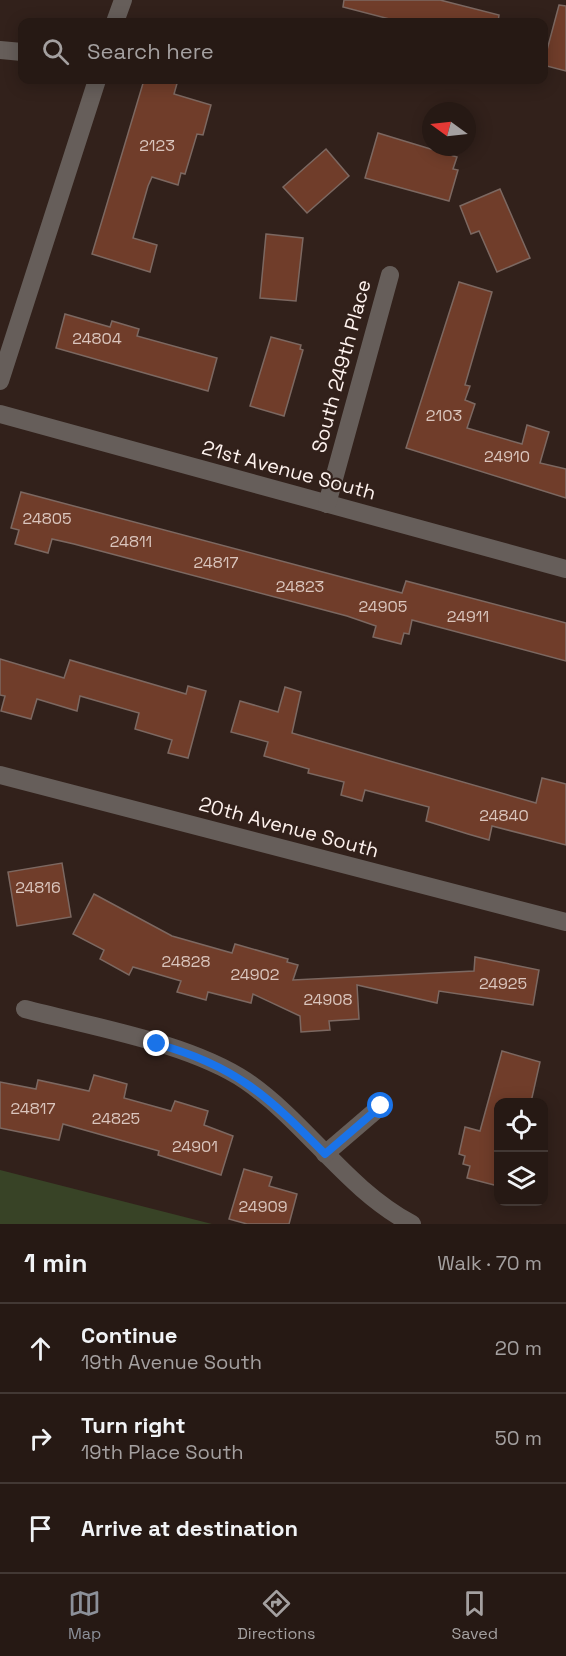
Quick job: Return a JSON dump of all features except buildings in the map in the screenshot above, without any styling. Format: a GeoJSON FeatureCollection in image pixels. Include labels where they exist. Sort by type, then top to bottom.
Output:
{"type":"FeatureCollection","features":[{"type":"Feature","properties":{"kind":"street"},"geometry":{"type":"LineString","coordinates":[[116,18],[123,0]]}},
{"type":"Feature","properties":{"kind":"street"},"geometry":{"type":"LineString","coordinates":[[0,50],[18,52]]}},
{"type":"Feature","properties":{"kind":"street"},"geometry":{"type":"LineString","coordinates":[[0,381],[96,84]]}},
{"type":"Feature","properties":{"kind":"street","name":"South 249th Place"},"geometry":{"type":"LineString","coordinates":[[327,504],[390,275]]}},
{"type":"Feature","properties":{"kind":"street","name":"21st Avenue South"},"geometry":{"type":"LineString","coordinates":[[0,414],[566,569]]}},
{"type":"Feature","properties":{"kind":"street","name":"20th Avenue South"},"geometry":{"type":"LineString","coordinates":[[0,775],[566,922]]}},
{"type":"Feature","properties":{"kind":"street"},"geometry":{"type":"LineString","coordinates":[[25,1009],[181,1050],[209,1061],[246,1081],[265,1095],[366,1194],[412,1224]]}},
{"type":"Feature","properties":{"kind":"street"},"geometry":{"type":"LineString","coordinates":[[325,1154],[381,1106]]}},
{"type":"Feature","properties":{"kind":"green space"},"geometry":{"type":"Polygon","coordinates":[[[0,1170],[212,1224],[0,1224],[0,1170]]]}},
{"type":"Feature","properties":{"kind":"route"},"geometry":{"type":"LineString","coordinates":[[157,1044],[209,1061],[246,1081],[265,1095],[325,1154],[381,1106]]}}]}
